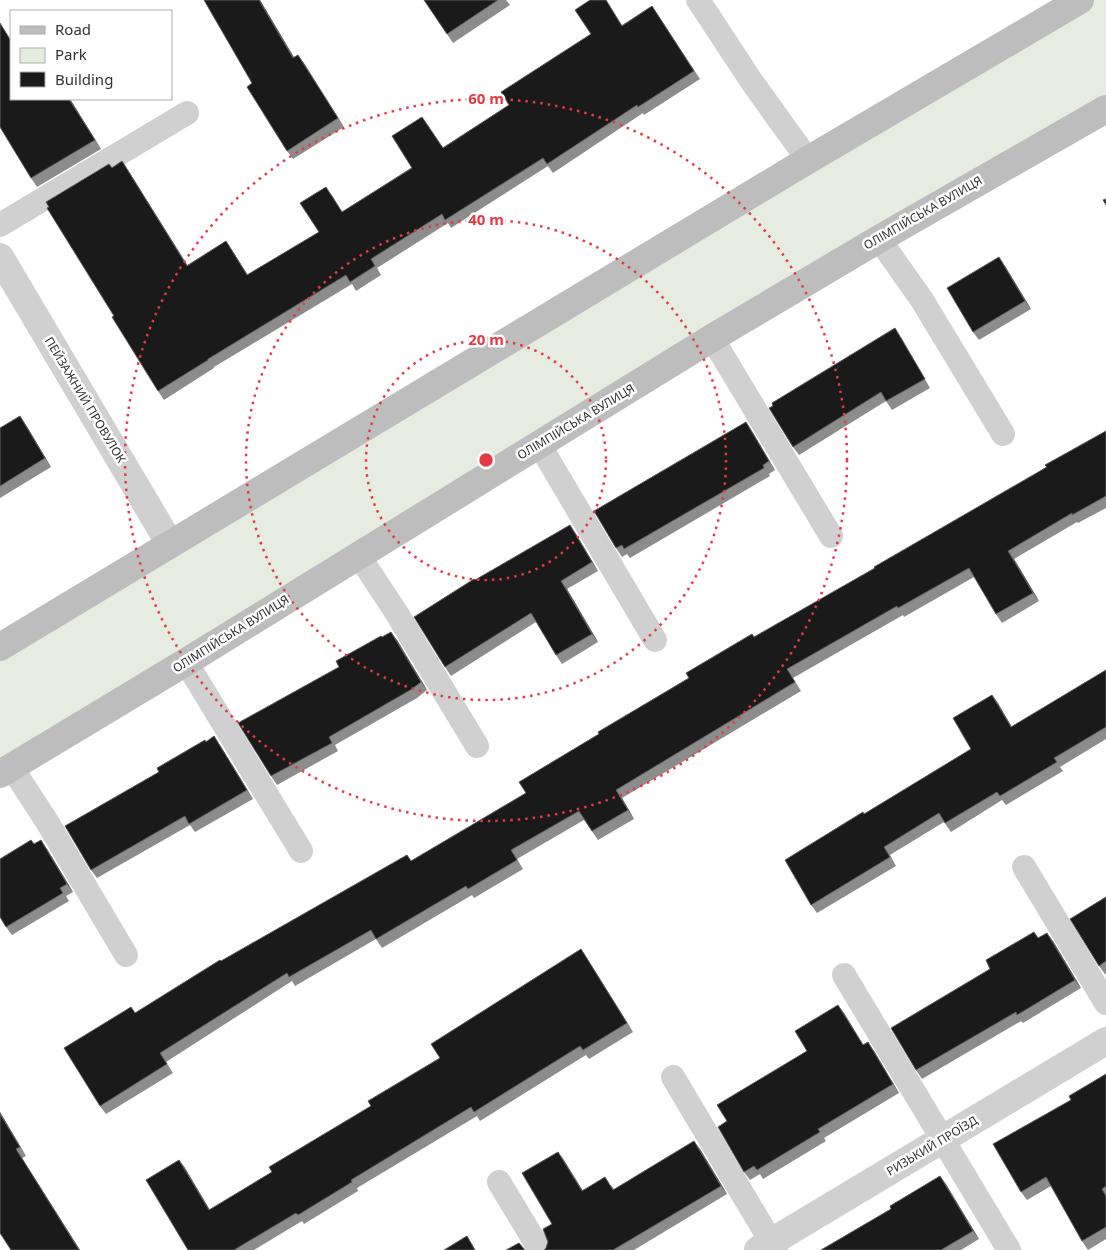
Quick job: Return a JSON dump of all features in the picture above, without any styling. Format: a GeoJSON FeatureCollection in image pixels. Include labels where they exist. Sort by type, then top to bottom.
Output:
{"type":"FeatureCollection","features":[{"type":"Feature","properties":{"kind":"main road"},"geometry":{"type":"LineString","coordinates":[[0,647],[808,160],[1080,0]]}},
{"type":"Feature","properties":{"kind":"main road","name":"ОЛІМПІЙСЬКА ВУЛИЦЯ"},"geometry":{"type":"LineString","coordinates":[[6,771],[712,338],[879,238],[1106,109]]}},
{"type":"Feature","properties":{"kind":"street","name":"ПЕЙЗАЖНИЙ ПРОВУЛОК"},"geometry":{"type":"LineString","coordinates":[[0,257],[170,544]]}},
{"type":"Feature","properties":{"kind":"street","name":"РИЗЬКИЙ ПРОЇЗД"},"geometry":{"type":"LineString","coordinates":[[769,1247],[1106,1041]]}},
{"type":"Feature","properties":{"kind":"lane"},"geometry":{"type":"LineString","coordinates":[[698,0],[752,82],[808,160]]}},
{"type":"Feature","properties":{"kind":"lane"},"geometry":{"type":"LineString","coordinates":[[0,224],[187,113]]}},
{"type":"Feature","properties":{"kind":"lane"},"geometry":{"type":"LineString","coordinates":[[879,238],[922,300],[1003,434]]}},
{"type":"Feature","properties":{"kind":"lane"},"geometry":{"type":"LineString","coordinates":[[712,338],[831,536]]}},
{"type":"Feature","properties":{"kind":"lane"},"geometry":{"type":"LineString","coordinates":[[539,444],[655,640]]}},
{"type":"Feature","properties":{"kind":"lane"},"geometry":{"type":"LineString","coordinates":[[359,556],[396,612],[477,746]]}},
{"type":"Feature","properties":{"kind":"lane"},"geometry":{"type":"LineString","coordinates":[[186,662],[301,851]]}},
{"type":"Feature","properties":{"kind":"lane"},"geometry":{"type":"LineString","coordinates":[[6,771],[46,820],[126,955]]}},
{"type":"Feature","properties":{"kind":"lane"},"geometry":{"type":"LineString","coordinates":[[1024,867],[1106,1003]]}},
{"type":"Feature","properties":{"kind":"lane"},"geometry":{"type":"LineString","coordinates":[[844,975],[1009,1250]]}},
{"type":"Feature","properties":{"kind":"lane"},"geometry":{"type":"LineString","coordinates":[[673,1078],[769,1247]]}},
{"type":"Feature","properties":{"kind":"lane"},"geometry":{"type":"LineString","coordinates":[[499,1182],[540,1250]]}},
{"type":"Feature","properties":{"kind":"green space"},"geometry":{"type":"Polygon","coordinates":[[[1082,0],[1106,0],[1106,110],[0,775],[0,650],[1082,0]]]}},
{"type":"Feature","properties":{"kind":"building"},"geometry":{"type":"Polygon","coordinates":[[[204,0],[259,0],[293,58],[298,55],[338,118],[287,151],[247,87],[252,83],[204,0]]]}},
{"type":"Feature","properties":{"kind":"building"},"geometry":{"type":"Polygon","coordinates":[[[424,0],[498,0],[447,34],[424,0]]]}},
{"type":"Feature","properties":{"kind":"building"},"geometry":{"type":"Polygon","coordinates":[[[590,0],[606,0],[622,26],[652,6],[694,71],[638,107],[637,105],[547,164],[543,158],[445,220],[442,214],[371,259],[375,266],[350,282],[346,275],[158,391],[47,208],[49,207],[46,202],[109,164],[112,168],[122,161],[187,266],[226,241],[247,275],[319,232],[300,203],[326,187],[342,212],[412,168],[392,136],[422,117],[443,148],[509,105],[501,92],[591,34],[575,10],[590,0]]]}},
{"type":"Feature","properties":{"kind":"building"},"geometry":{"type":"Polygon","coordinates":[[[0,23],[10,39],[10,100],[70,100],[95,140],[31,178],[0,127],[0,23]]]}},
{"type":"Feature","properties":{"kind":"building"},"geometry":{"type":"Polygon","coordinates":[[[999,257],[1025,301],[973,332],[947,288],[999,257]]]}},
{"type":"Feature","properties":{"kind":"building"},"geometry":{"type":"Polygon","coordinates":[[[895,328],[925,379],[886,401],[881,392],[793,447],[769,408],[773,406],[772,403],[895,328]]]}},
{"type":"Feature","properties":{"kind":"building"},"geometry":{"type":"Polygon","coordinates":[[[20,416],[45,458],[0,486],[0,428],[20,416]]]}},
{"type":"Feature","properties":{"kind":"building"},"geometry":{"type":"Polygon","coordinates":[[[746,422],[769,461],[763,465],[764,468],[624,549],[622,545],[616,548],[594,511],[746,422]]]}},
{"type":"Feature","properties":{"kind":"building"},"geometry":{"type":"Polygon","coordinates":[[[1106,431],[1106,496],[1072,515],[1072,513],[1008,551],[1033,593],[996,614],[969,568],[898,608],[897,606],[787,669],[795,682],[616,790],[628,810],[592,831],[579,811],[511,850],[517,860],[468,889],[466,886],[376,939],[371,930],[289,977],[287,973],[160,1053],[167,1064],[100,1106],[64,1048],[131,1007],[135,1013],[220,960],[407,855],[411,861],[526,793],[519,782],[689,678],[686,673],[752,634],[754,637],[875,568],[1047,467],[1045,465],[1106,431]]]}},
{"type":"Feature","properties":{"kind":"building"},"geometry":{"type":"Polygon","coordinates":[[[570,525],[592,562],[561,581],[592,634],[556,655],[531,613],[445,667],[414,617],[474,579],[570,525]]]}},
{"type":"Feature","properties":{"kind":"building"},"geometry":{"type":"Polygon","coordinates":[[[391,632],[421,682],[329,737],[332,743],[271,776],[238,723],[339,667],[336,661],[391,632]]]}},
{"type":"Feature","properties":{"kind":"building"},"geometry":{"type":"Polygon","coordinates":[[[1106,670],[1106,727],[1054,758],[1057,762],[1000,796],[997,792],[945,823],[939,813],[884,847],[890,857],[811,905],[785,860],[971,749],[953,718],[992,695],[1011,727],[1106,670]]]}},
{"type":"Feature","properties":{"kind":"building"},"geometry":{"type":"Polygon","coordinates":[[[214,736],[247,790],[189,824],[185,816],[91,870],[65,826],[159,772],[157,768],[214,736]]]}},
{"type":"Feature","properties":{"kind":"building"},"geometry":{"type":"Polygon","coordinates":[[[31,840],[34,844],[41,840],[67,884],[60,888],[63,893],[6,927],[0,917],[0,859],[31,840]]]}},
{"type":"Feature","properties":{"kind":"building"},"geometry":{"type":"Polygon","coordinates":[[[1106,897],[1106,961],[1099,966],[1070,919],[1106,897]]]}},
{"type":"Feature","properties":{"kind":"building"},"geometry":{"type":"Polygon","coordinates":[[[1034,932],[1038,938],[1047,933],[1075,980],[1017,1015],[1016,1012],[916,1070],[891,1028],[990,969],[986,960],[1034,932]]]}},
{"type":"Feature","properties":{"kind":"building"},"geometry":{"type":"Polygon","coordinates":[[[581,949],[627,1023],[583,1050],[580,1046],[474,1112],[471,1107],[351,1180],[352,1182],[298,1215],[296,1213],[234,1250],[188,1250],[146,1180],[179,1160],[209,1210],[272,1172],[269,1167],[371,1106],[368,1101],[440,1058],[431,1044],[581,949]]]}},
{"type":"Feature","properties":{"kind":"building"},"geometry":{"type":"Polygon","coordinates":[[[838,1005],[863,1045],[868,1042],[893,1084],[818,1129],[820,1132],[757,1170],[754,1166],[744,1172],[718,1127],[727,1121],[717,1105],[807,1051],[795,1031],[838,1005]]]}},
{"type":"Feature","properties":{"kind":"building"},"geometry":{"type":"Polygon","coordinates":[[[1106,1074],[1106,1186],[1102,1189],[1106,1196],[1106,1227],[1082,1241],[1046,1177],[1021,1192],[993,1144],[1071,1100],[1069,1096],[1106,1074]]]}},
{"type":"Feature","properties":{"kind":"building"},"geometry":{"type":"Polygon","coordinates":[[[0,1114],[20,1147],[16,1149],[79,1250],[11,1250],[0,1233],[0,1114]]]}},
{"type":"Feature","properties":{"kind":"building"},"geometry":{"type":"Polygon","coordinates":[[[694,1141],[721,1186],[613,1250],[544,1250],[548,1242],[543,1229],[552,1224],[522,1173],[558,1152],[582,1191],[605,1177],[613,1190],[694,1141]]]}},
{"type":"Feature","properties":{"kind":"building"},"geometry":{"type":"Polygon","coordinates":[[[940,1176],[973,1231],[941,1250],[821,1250],[891,1209],[890,1206],[940,1176]]]}},
{"type":"Feature","properties":{"kind":"building"},"geometry":{"type":"Polygon","coordinates":[[[467,1236],[475,1250],[444,1250],[467,1236]]]}},
{"type":"Feature","properties":{"kind":"building"},"geometry":{"type":"Polygon","coordinates":[[[519,1243],[525,1250],[506,1250],[519,1243]]]}}]}
